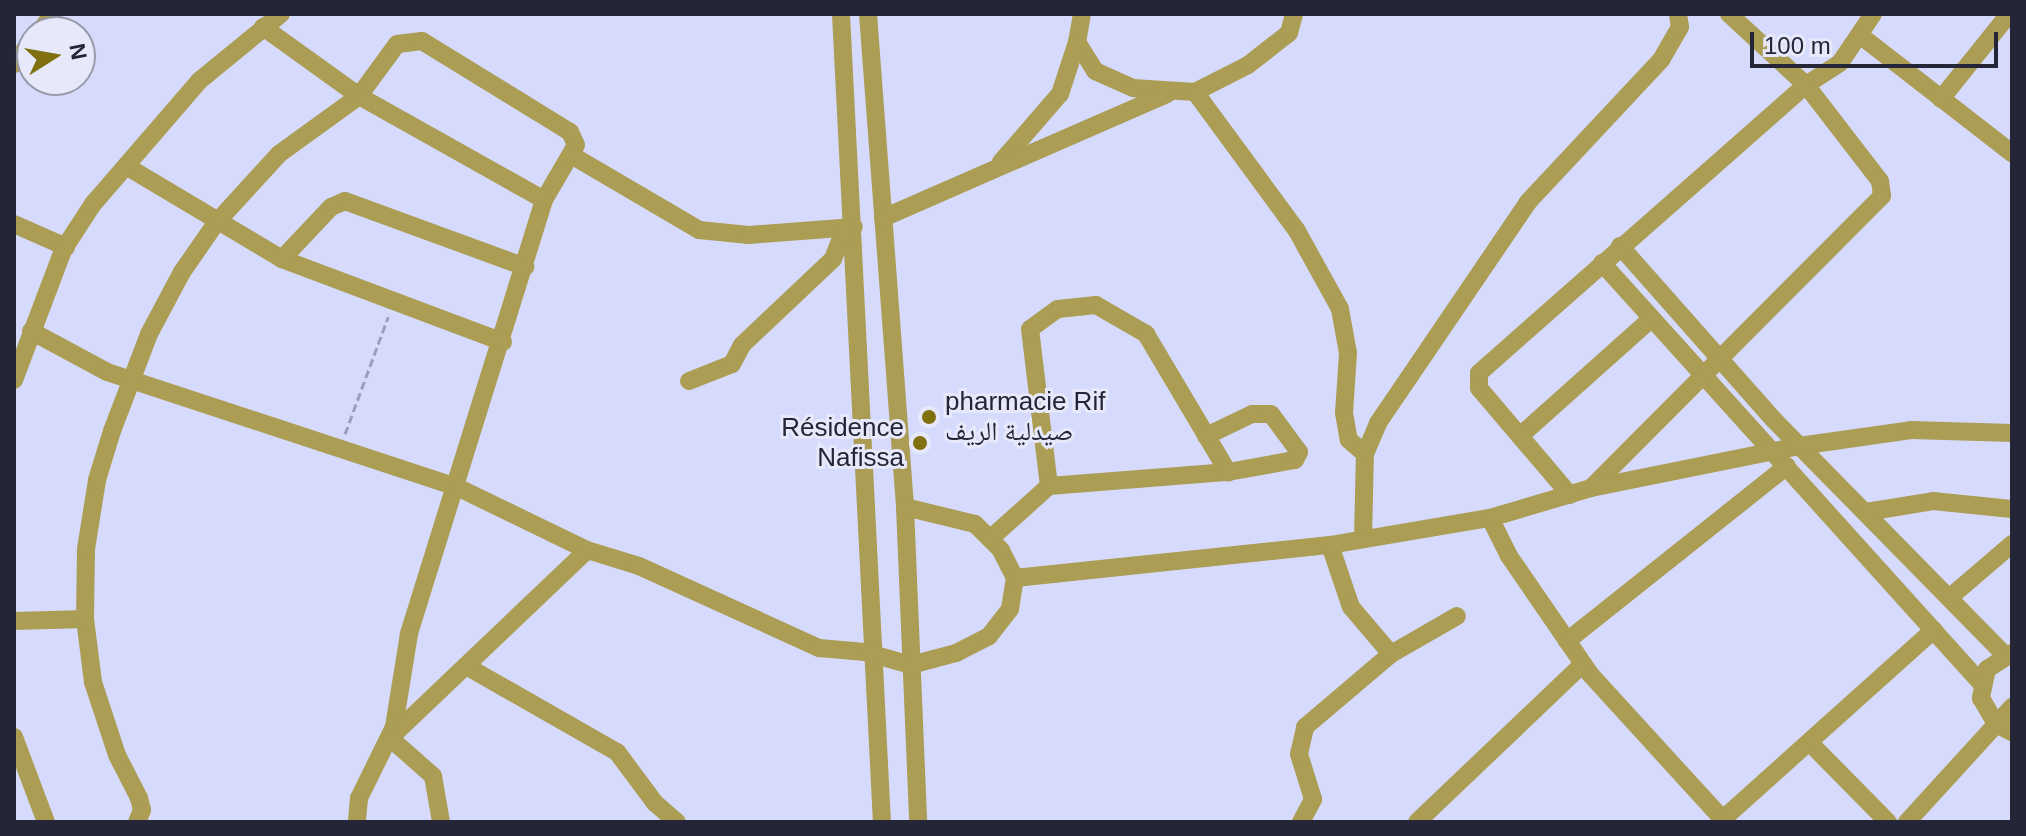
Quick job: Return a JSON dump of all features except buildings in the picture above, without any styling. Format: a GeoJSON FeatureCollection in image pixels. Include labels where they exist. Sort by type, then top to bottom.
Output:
{"type":"FeatureCollection","features":[{"type":"Feature","properties":{"kind":"street"},"geometry":{"type":"LineString","coordinates":[[14,380],[66,247],[126,166],[199,81],[281,14]]}},
{"type":"Feature","properties":{"kind":"street"},"geometry":{"type":"LineString","coordinates":[[841,14],[871,654],[882,822]]}},
{"type":"Feature","properties":{"kind":"street"},"geometry":{"type":"LineString","coordinates":[[868,14],[905,507],[918,822]]}},
{"type":"Feature","properties":{"kind":"street"},"geometry":{"type":"LineString","coordinates":[[997,166],[1060,94],[1077,42],[1082,14]]}},
{"type":"Feature","properties":{"kind":"street"},"geometry":{"type":"LineString","coordinates":[[1077,42],[1106,80],[1169,93],[1195,92],[1248,65],[1289,33],[1294,14]]}},
{"type":"Feature","properties":{"kind":"street"},"geometry":{"type":"LineString","coordinates":[[1363,539],[1365,454],[1378,423],[1528,202],[1667,52],[1680,27],[1678,14]]}},
{"type":"Feature","properties":{"kind":"street"},"geometry":{"type":"LineString","coordinates":[[1591,488],[1882,196],[1880,181],[1806,85],[1729,14]]}},
{"type":"Feature","properties":{"kind":"street"},"geometry":{"type":"LineString","coordinates":[[1570,495],[1479,388],[1479,373],[1806,85],[1831,71],[1861,36],[1873,14]]}},
{"type":"Feature","properties":{"kind":"street"},"geometry":{"type":"LineString","coordinates":[[1941,99],[2009,14]]}},
{"type":"Feature","properties":{"kind":"street"},"geometry":{"type":"LineString","coordinates":[[263,27],[359,96],[544,200]]}},
{"type":"Feature","properties":{"kind":"street"},"geometry":{"type":"LineString","coordinates":[[1861,36],[2012,153]]}},
{"type":"Feature","properties":{"kind":"street"},"geometry":{"type":"LineString","coordinates":[[137,822],[142,810],[139,798],[117,755],[93,682],[85,619],[86,549],[94,495],[130,380],[182,272],[216,223],[279,154],[359,96],[397,44],[422,41],[570,132],[576,145],[573,156],[544,200],[503,342],[405,649],[390,738],[359,798],[357,822]]}},
{"type":"Feature","properties":{"kind":"street"},"geometry":{"type":"LineString","coordinates":[[1195,92],[1297,231],[1340,309],[1348,353],[1344,413],[1349,440],[1365,454]]}},
{"type":"Feature","properties":{"kind":"street"},"geometry":{"type":"LineString","coordinates":[[883,218],[1169,93]]}},
{"type":"Feature","properties":{"kind":"street"},"geometry":{"type":"LineString","coordinates":[[573,156],[699,230],[749,235],[850,227]]}},
{"type":"Feature","properties":{"kind":"street"},"geometry":{"type":"LineString","coordinates":[[126,166],[216,223],[282,259],[503,342]]}},
{"type":"Feature","properties":{"kind":"street"},"geometry":{"type":"LineString","coordinates":[[282,259],[331,207],[345,201],[525,267]]}},
{"type":"Feature","properties":{"kind":"street"},"geometry":{"type":"LineString","coordinates":[[14,224],[66,247]]}},
{"type":"Feature","properties":{"kind":"street"},"geometry":{"type":"LineString","coordinates":[[689,381],[732,364],[742,345],[833,259],[850,227]]}},
{"type":"Feature","properties":{"kind":"street"},"geometry":{"type":"LineString","coordinates":[[1620,246],[1799,446],[1949,598],[2008,653],[1987,669],[1981,683],[1981,698],[2004,728]]}},
{"type":"Feature","properties":{"kind":"street"},"geometry":{"type":"LineString","coordinates":[[1602,263],[1981,683]]}},
{"type":"Feature","properties":{"kind":"street"},"geometry":{"type":"LineString","coordinates":[[1049,486],[1030,329],[1058,309],[1096,305],[1146,334],[1228,472]]}},
{"type":"Feature","properties":{"kind":"street"},"geometry":{"type":"LineString","coordinates":[[1520,436],[1651,319]]}},
{"type":"Feature","properties":{"kind":"street"},"geometry":{"type":"LineString","coordinates":[[31,331],[130,380],[457,487],[587,550],[639,566],[819,648],[871,654],[911,665],[975,646],[989,636],[1010,609],[1015,578],[991,538],[975,524],[905,507]]}},
{"type":"Feature","properties":{"kind":"street"},"geometry":{"type":"LineString","coordinates":[[991,538],[1049,486],[1228,472],[1295,460],[1297,446],[1271,414],[1252,414],[1206,436]]}},
{"type":"Feature","properties":{"kind":"street"},"geometry":{"type":"LineString","coordinates":[[1015,578],[1330,545],[1490,518],[1591,488],[1770,450],[1911,430],[2012,433]]}},
{"type":"Feature","properties":{"kind":"street"},"geometry":{"type":"LineString","coordinates":[[1567,641],[1787,466]]}},
{"type":"Feature","properties":{"kind":"street"},"geometry":{"type":"LineString","coordinates":[[1866,512],[1933,501],[2012,509]]}},
{"type":"Feature","properties":{"kind":"street"},"geometry":{"type":"LineString","coordinates":[[1490,518],[1583,664],[1724,821],[1934,630]]}},
{"type":"Feature","properties":{"kind":"street"},"geometry":{"type":"LineString","coordinates":[[1949,598],[2012,544]]}},
{"type":"Feature","properties":{"kind":"street"},"geometry":{"type":"LineString","coordinates":[[1330,545],[1351,607],[1391,654]]}},
{"type":"Feature","properties":{"kind":"street"},"geometry":{"type":"LineString","coordinates":[[390,738],[587,550]]}},
{"type":"Feature","properties":{"kind":"street"},"geometry":{"type":"LineString","coordinates":[[1301,822],[1313,799],[1299,754],[1305,727],[1391,654],[1457,616]]}},
{"type":"Feature","properties":{"kind":"street"},"geometry":{"type":"LineString","coordinates":[[14,621],[85,619]]}},
{"type":"Feature","properties":{"kind":"street"},"geometry":{"type":"LineString","coordinates":[[1417,822],[1583,664]]}},
{"type":"Feature","properties":{"kind":"street"},"geometry":{"type":"LineString","coordinates":[[466,666],[617,752],[655,803],[677,822]]}},
{"type":"Feature","properties":{"kind":"street"},"geometry":{"type":"LineString","coordinates":[[1907,822],[2004,728],[2012,707]]}},
{"type":"Feature","properties":{"kind":"street"},"geometry":{"type":"LineString","coordinates":[[14,737],[46,822]]}},
{"type":"Feature","properties":{"kind":"street"},"geometry":{"type":"LineString","coordinates":[[390,738],[433,776],[441,822]]}},
{"type":"Feature","properties":{"kind":"street"},"geometry":{"type":"LineString","coordinates":[[1810,743],[1888,822]]}},
{"type":"Feature","properties":{"kind":"path"},"geometry":{"type":"LineString","coordinates":[[340,448],[394,303]]}},
{"type":"Feature","properties":{"kind":"place","name":"pharmacie Rif صيدلية الريف"},"geometry":{"type":"Point","coordinates":[929,417]}},
{"type":"Feature","properties":{"kind":"place","name":"Résidence Nafissa"},"geometry":{"type":"Point","coordinates":[920,443]}}]}
